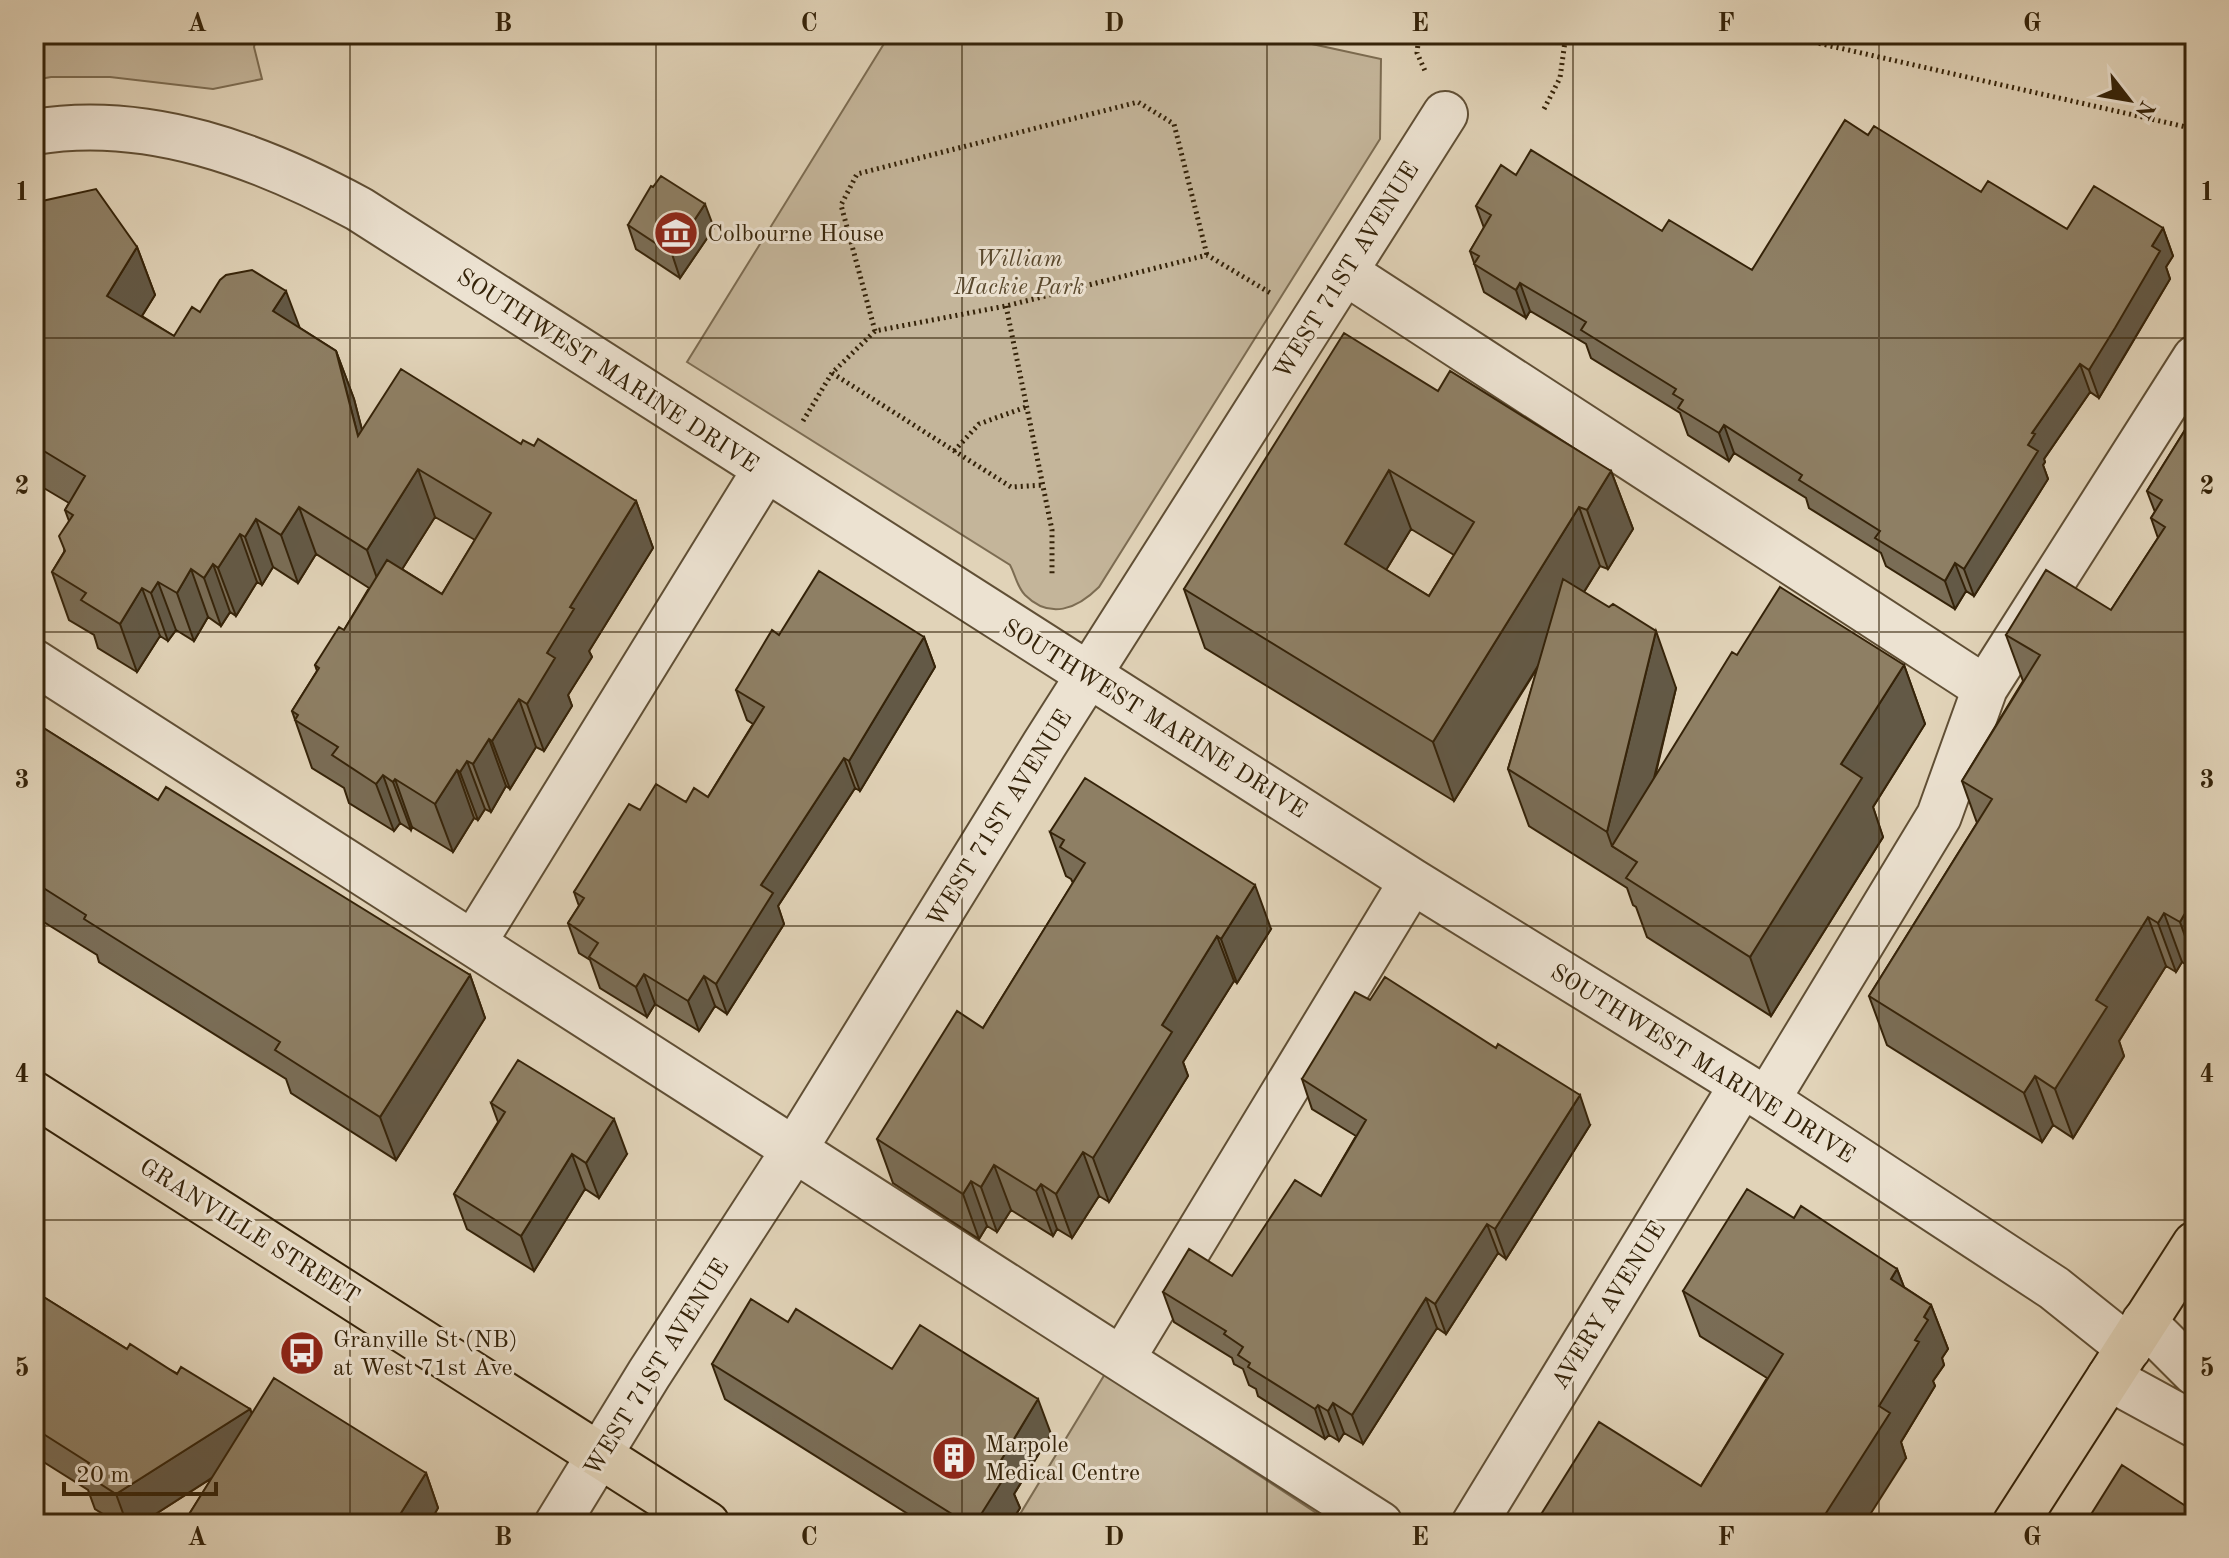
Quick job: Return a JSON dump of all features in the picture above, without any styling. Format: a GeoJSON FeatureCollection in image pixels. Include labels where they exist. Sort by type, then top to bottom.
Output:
{"type":"FeatureCollection","features":[{"type":"Feature","properties":{"kind":"main road","name":"GRANVILLE STREET"},"geometry":{"type":"LineString","coordinates":[[34,1094],[707,1524]]}},
{"type":"Feature","properties":{"kind":"main road"},"geometry":{"type":"LineString","coordinates":[[2015,1524],[2195,1244]]}},
{"type":"Feature","properties":{"kind":"street","name":"WEST 71ST AVENUE"},"geometry":{"type":"LineString","coordinates":[[557,1524],[649,1374],[794,1150],[1088,675],[1445,114]]}},
{"type":"Feature","properties":{"kind":"street","name":"SOUTHWEST MARINE DRIVE"},"geometry":{"type":"LineString","coordinates":[[34,132],[98,129],[146,132],[234,152],[313,184],[359,209],[1412,881],[1755,1092],[2054,1288],[2127,1350]]}},
{"type":"Feature","properties":{"kind":"street"},"geometry":{"type":"LineString","coordinates":[[1345,272],[1985,688]]}},
{"type":"Feature","properties":{"kind":"street","name":"AVERY AVENUE"},"geometry":{"type":"LineString","coordinates":[[1474,1524],[1939,816],[1985,688],[2195,358]]}},
{"type":"Feature","properties":{"kind":"street"},"geometry":{"type":"LineString","coordinates":[[474,942],[765,470]]}},
{"type":"Feature","properties":{"kind":"street"},"geometry":{"type":"LineString","coordinates":[[34,662],[1380,1524]]}},
{"type":"Feature","properties":{"kind":"street"},"geometry":{"type":"LineString","coordinates":[[1122,1359],[1412,881]]}},
{"type":"Feature","properties":{"kind":"street"},"geometry":{"type":"LineString","coordinates":[[2127,1350],[2195,1373]]}},
{"type":"Feature","properties":{"kind":"street"},"geometry":{"type":"LineString","coordinates":[[2127,1350],[2195,1425]]}},
{"type":"Feature","properties":{"kind":"path"},"geometry":{"type":"LineString","coordinates":[[1544,109],[1560,78],[1566,34]]}},
{"type":"Feature","properties":{"kind":"path"},"geometry":{"type":"LineString","coordinates":[[1778,34],[2195,129]]}},
{"type":"Feature","properties":{"kind":"path"},"geometry":{"type":"LineString","coordinates":[[875,331],[841,205],[857,174],[1138,102],[1174,124],[1207,255],[1314,320]]}},
{"type":"Feature","properties":{"kind":"path"},"geometry":{"type":"LineString","coordinates":[[803,421],[832,373],[875,331],[1006,306],[1207,255]]}},
{"type":"Feature","properties":{"kind":"path"},"geometry":{"type":"LineString","coordinates":[[1006,306],[1052,530],[1052,577]]}},
{"type":"Feature","properties":{"kind":"path"},"geometry":{"type":"LineString","coordinates":[[832,373],[1011,487],[1043,485]]}},
{"type":"Feature","properties":{"kind":"path"},"geometry":{"type":"LineString","coordinates":[[954,451],[979,424],[1026,407]]}},
{"type":"Feature","properties":{"kind":"green space"},"geometry":{"type":"Polygon","coordinates":[[[34,34],[257,34],[254,47],[262,79],[213,89],[110,77],[34,80],[34,34]]]}},
{"type":"Feature","properties":{"kind":"green space","name":"William Mackie Park"},"geometry":{"type":"Polygon","coordinates":[[[890,34],[1266,34],[1381,59],[1380,139],[1099,587],[1073,606],[1054,609],[1034,603],[1022,592],[1010,565],[687,362],[890,34]]]}},
{"type":"Feature","properties":{"kind":"green space"},"geometry":{"type":"Polygon","coordinates":[[[1105,1374],[1333,1524],[1014,1524],[1105,1374]]]}},
{"type":"Feature","properties":{"kind":"building"},"geometry":{"type":"Polygon","coordinates":[[[1845,120],[1868,135],[1874,126],[1981,192],[1988,181],[2067,229],[2094,186],[2163,228],[2152,246],[2160,251],[2115,328],[2089,370],[2080,364],[2032,433],[2035,434],[2028,445],[2038,451],[1964,569],[1955,563],[1945,581],[1875,538],[1880,531],[1799,480],[1802,475],[1724,425],[1719,433],[1678,408],[1683,400],[1673,394],[1676,389],[1581,330],[1586,322],[1520,283],[1516,290],[1474,264],[1479,256],[1470,251],[1491,215],[1476,206],[1501,165],[1516,175],[1531,150],[1662,231],[1669,220],[1752,270],[1845,120]]]}},
{"type":"Feature","properties":{"kind":"building"},"geometry":{"type":"Polygon","coordinates":[[[661,176],[705,204],[672,254],[628,225],[651,186],[661,176]]]}},
{"type":"Feature","properties":{"kind":"building"},"geometry":{"type":"Polygon","coordinates":[[[96,189],[137,247],[107,296],[174,336],[192,307],[200,312],[220,280],[226,275],[252,270],[286,291],[273,311],[336,351],[358,436],[401,369],[521,444],[523,440],[534,446],[538,439],[636,501],[570,607],[574,609],[547,653],[555,658],[527,704],[519,699],[492,741],[489,739],[473,764],[467,761],[460,772],[457,770],[435,804],[395,779],[393,782],[383,775],[376,784],[332,755],[338,747],[295,720],[298,715],[292,711],[319,668],[315,665],[339,627],[344,630],[387,560],[442,594],[491,513],[418,469],[367,550],[299,507],[281,535],[256,519],[245,537],[240,534],[218,568],[213,564],[204,578],[191,569],[177,593],[158,582],[151,593],[142,588],[120,624],[81,600],[86,593],[52,572],[65,551],[59,536],[73,515],[65,510],[85,476],[34,445],[34,194],[40,193],[42,201],[96,189]]]}},
{"type":"Feature","properties":{"kind":"building"},"geometry":{"type":"Polygon","coordinates":[[[1344,333],[1438,391],[1450,371],[1611,471],[1587,510],[1579,507],[1433,742],[1184,589],[1344,333]],[[1389,470],[1345,544],[1429,596],[1474,522],[1389,470]]]}},
{"type":"Feature","properties":{"kind":"building"},"geometry":{"type":"Polygon","coordinates":[[[2195,414],[2195,913],[2191,920],[2184,915],[2180,922],[2164,913],[2158,923],[2148,917],[2096,1000],[2107,1007],[2055,1089],[2035,1076],[2024,1093],[1869,996],[1992,799],[1962,781],[2040,655],[2006,635],[2046,570],[2111,610],[2165,527],[2151,518],[2162,500],[2147,491],[2195,414]]]}},
{"type":"Feature","properties":{"kind":"building"},"geometry":{"type":"Polygon","coordinates":[[[819,571],[924,637],[849,761],[844,758],[761,885],[773,893],[716,984],[704,976],[688,1001],[644,974],[636,987],[589,957],[598,943],[568,923],[584,898],[574,892],[629,804],[640,810],[656,784],[686,802],[694,788],[708,797],[764,707],[736,690],[772,630],[779,635],[819,571]]]}},
{"type":"Feature","properties":{"kind":"building"},"geometry":{"type":"Polygon","coordinates":[[[1563,579],[1609,607],[1613,604],[1656,631],[1607,832],[1508,769],[1563,579]]]}},
{"type":"Feature","properties":{"kind":"building"},"geometry":{"type":"Polygon","coordinates":[[[1780,587],[1904,665],[1841,764],[1862,778],[1750,957],[1626,878],[1637,862],[1612,846],[1732,652],[1737,655],[1780,587]]]}},
{"type":"Feature","properties":{"kind":"building"},"geometry":{"type":"Polygon","coordinates":[[[34,722],[158,800],[166,787],[470,975],[380,1117],[275,1050],[280,1042],[84,919],[86,915],[34,882],[34,722]]]}},
{"type":"Feature","properties":{"kind":"building"},"geometry":{"type":"Polygon","coordinates":[[[1085,778],[1255,885],[1221,939],[1217,936],[1162,1025],[1172,1032],[1093,1158],[1083,1152],[1056,1194],[1041,1184],[1036,1191],[994,1165],[981,1187],[971,1181],[963,1194],[877,1139],[957,1011],[983,1028],[1085,863],[1060,847],[1064,840],[1050,832],[1085,778]]]}},
{"type":"Feature","properties":{"kind":"building"},"geometry":{"type":"Polygon","coordinates":[[[1385,977],[1496,1048],[1498,1044],[1580,1095],[1495,1229],[1487,1224],[1435,1304],[1426,1298],[1352,1415],[1333,1403],[1328,1411],[1318,1405],[1315,1409],[1248,1367],[1250,1363],[1238,1355],[1243,1347],[1224,1334],[1226,1331],[1163,1292],[1189,1249],[1232,1276],[1295,1180],[1321,1196],[1366,1120],[1302,1079],[1355,992],[1370,1000],[1385,977]]]}},
{"type":"Feature","properties":{"kind":"building"},"geometry":{"type":"Polygon","coordinates":[[[518,1060],[614,1119],[586,1163],[572,1154],[521,1236],[454,1194],[505,1112],[491,1103],[518,1060]]]}},
{"type":"Feature","properties":{"kind":"building"},"geometry":{"type":"Polygon","coordinates":[[[1747,1189],[1794,1218],[1801,1206],[1897,1269],[1891,1279],[1931,1305],[1924,1317],[1928,1320],[1915,1340],[1919,1342],[1879,1406],[1890,1413],[1819,1524],[1535,1524],[1599,1422],[1701,1486],[1783,1354],[1683,1291],[1747,1189]]]}},
{"type":"Feature","properties":{"kind":"building"},"geometry":{"type":"Polygon","coordinates":[[[34,1291],[127,1349],[130,1344],[177,1374],[181,1367],[250,1409],[116,1494],[82,1472],[89,1463],[34,1428],[34,1291]]]}},
{"type":"Feature","properties":{"kind":"building"},"geometry":{"type":"Polygon","coordinates":[[[751,1299],[788,1322],[796,1309],[892,1369],[920,1325],[1038,1399],[997,1467],[1007,1473],[975,1524],[968,1524],[712,1364],[751,1299]]]}},
{"type":"Feature","properties":{"kind":"building"},"geometry":{"type":"Polygon","coordinates":[[[274,1378],[426,1473],[394,1524],[183,1524],[274,1378]]]}},
{"type":"Feature","properties":{"kind":"building"},"geometry":{"type":"Polygon","coordinates":[[[2122,1465],[2195,1512],[2195,1524],[2085,1524],[2122,1465]]]}},
{"type":"Feature","properties":{"kind":"place","name":"Colbourne House"},"geometry":{"type":"Point","coordinates":[676,233]}},
{"type":"Feature","properties":{"kind":"place","name":"Granville St (NB) at West 71st Ave"},"geometry":{"type":"Point","coordinates":[302,1353]}},
{"type":"Feature","properties":{"kind":"place","name":"Marpole Medical Centre"},"geometry":{"type":"Point","coordinates":[954,1458]}}]}
